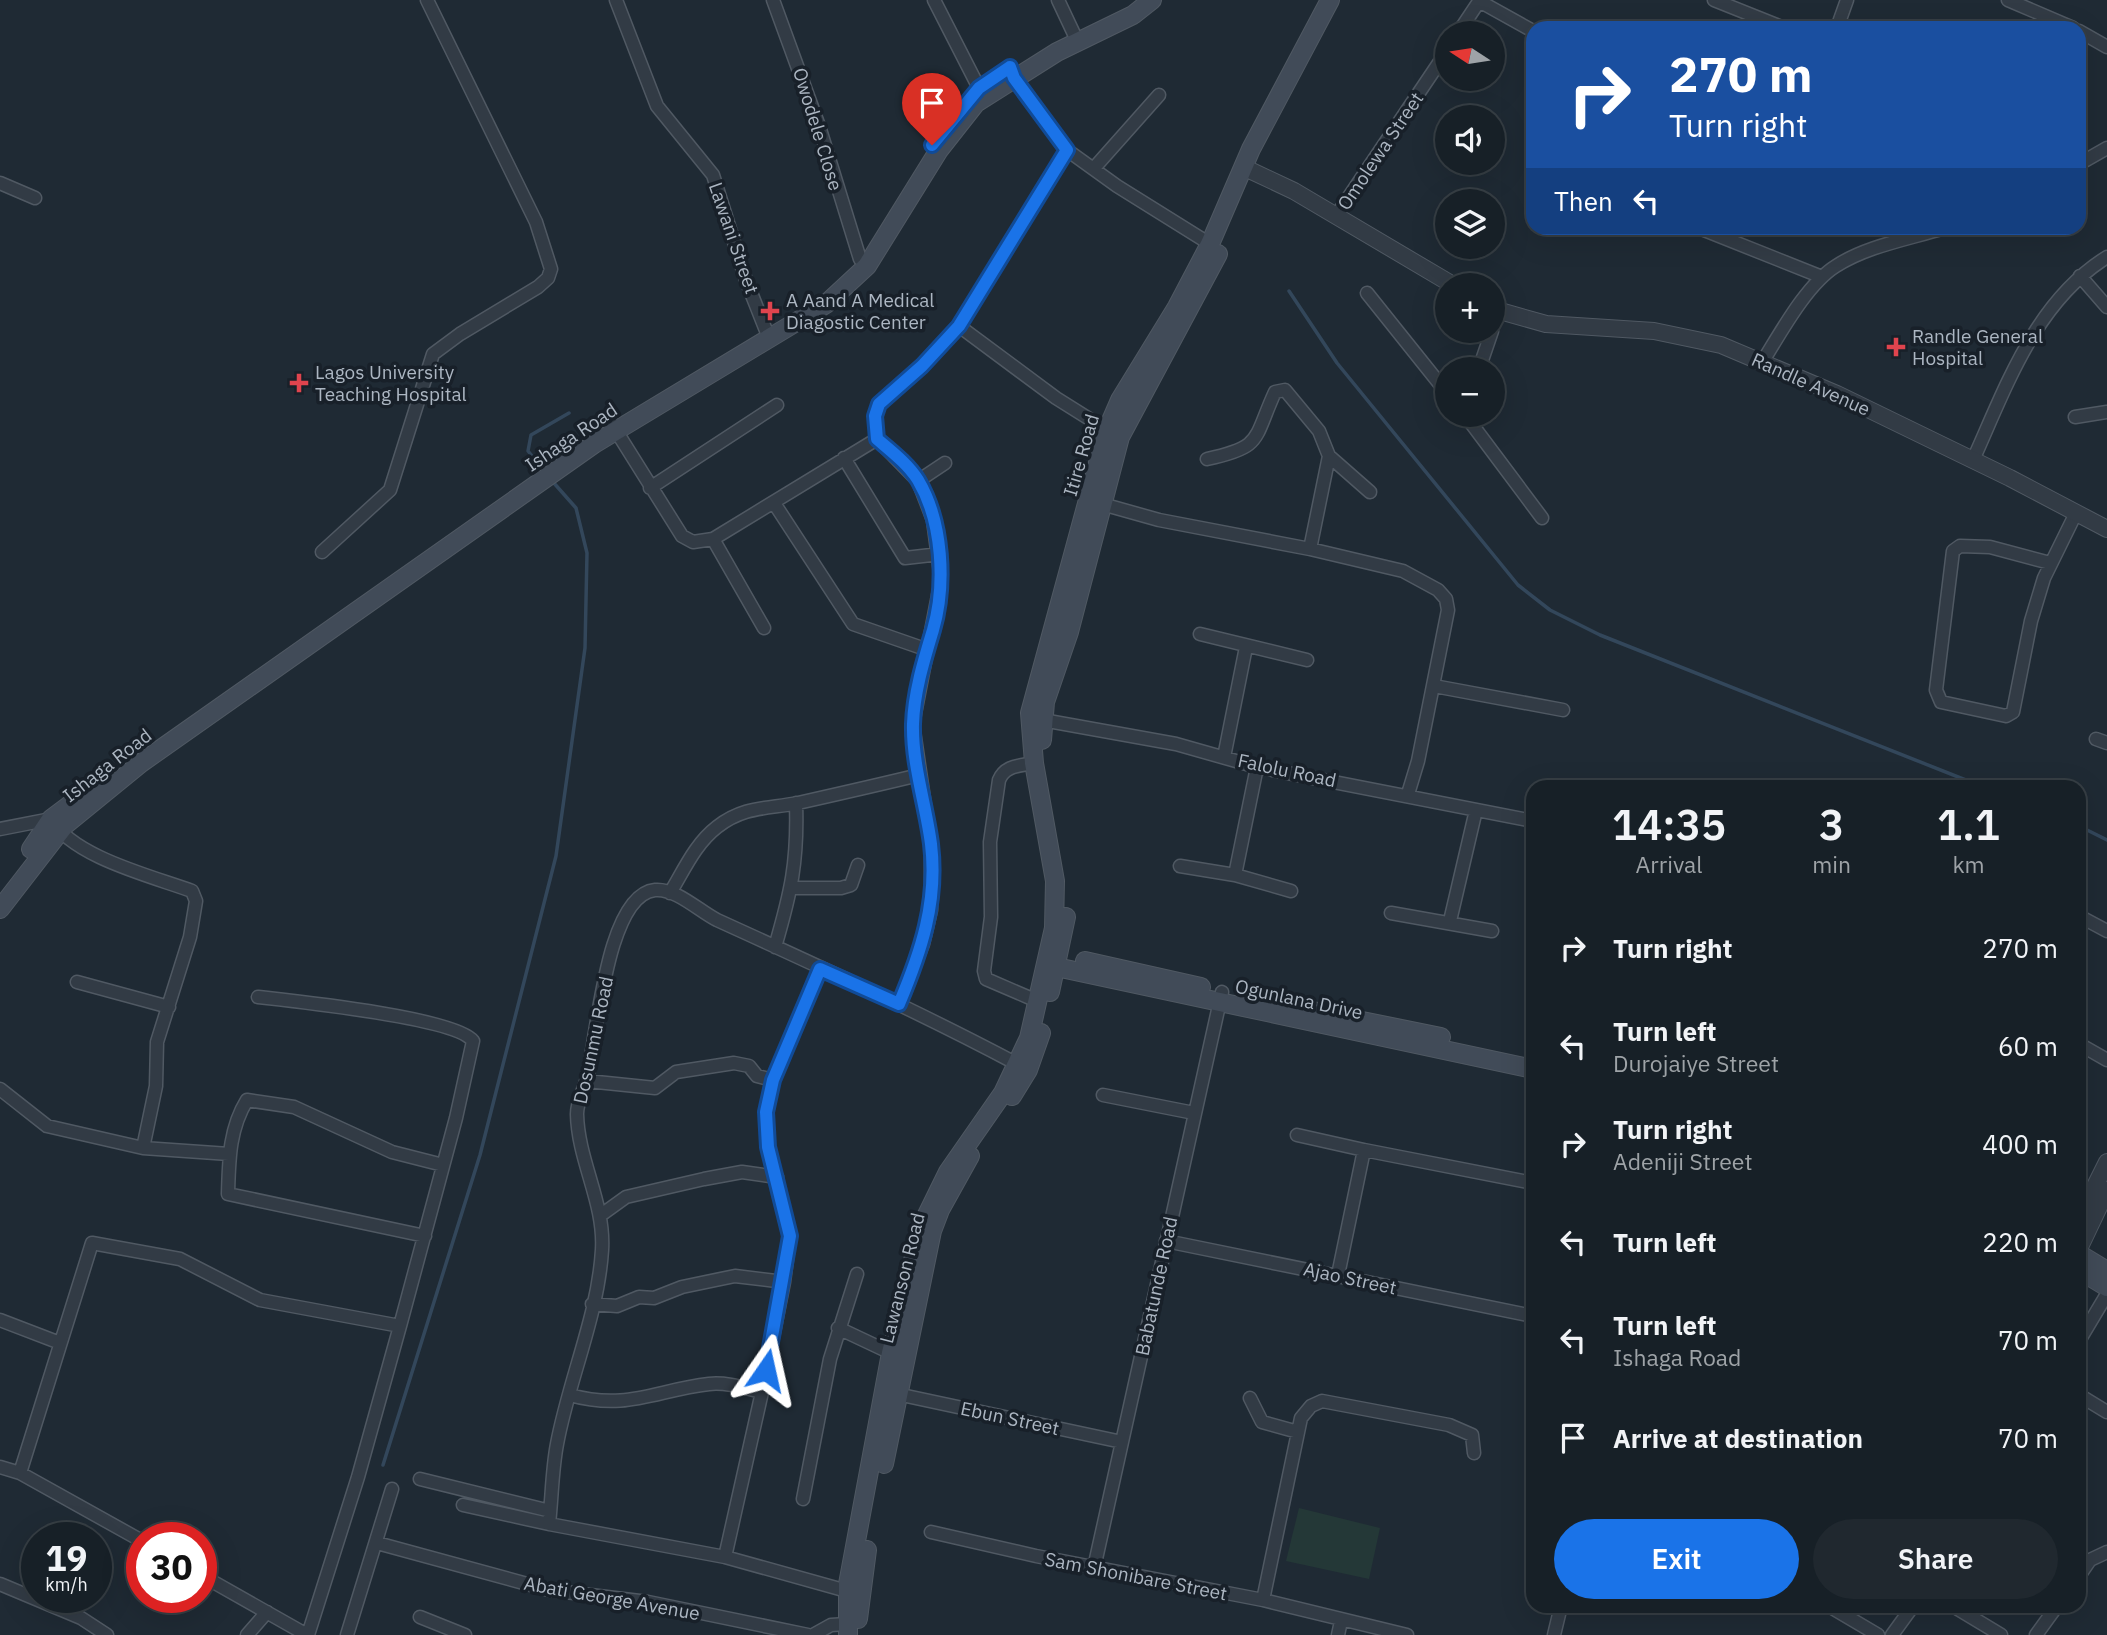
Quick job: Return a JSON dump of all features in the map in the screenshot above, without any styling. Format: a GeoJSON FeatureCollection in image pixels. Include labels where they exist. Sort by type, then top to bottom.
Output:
{"type":"FeatureCollection","features":[{"type":"Feature","properties":{"kind":"main road","name":"Ishaga Road"},"geometry":{"type":"LineString","coordinates":[[613,426],[826,304],[852,283],[884,239],[949,136],[976,103],[1012,73],[1074,34],[1129,11],[1143,0]]}},
{"type":"Feature","properties":{"kind":"main road","name":"Ishaga Road"},"geometry":{"type":"LineString","coordinates":[[0,896],[55,825],[572,452],[767,333],[847,279],[932,145],[979,88],[1133,15],[1152,0]]}},
{"type":"Feature","properties":{"kind":"main road","name":"Itire Road"},"geometry":{"type":"LineString","coordinates":[[1051,961],[1067,911],[1066,879],[1036,719],[1120,437],[1203,285],[1280,91],[1330,0]]}},
{"type":"Feature","properties":{"kind":"main road","name":"Itire Road"},"geometry":{"type":"LineString","coordinates":[[1051,961],[1056,897],[1034,763],[1036,682],[1082,530],[1107,430],[1120,401],[1177,307],[1288,93],[1342,0]]}},
{"type":"Feature","properties":{"kind":"main road","name":"Ishaga Road"},"geometry":{"type":"LineString","coordinates":[[0,909],[55,825]]}},
{"type":"Feature","properties":{"kind":"main road","name":"Ogunlana Drive"},"geometry":{"type":"LineString","coordinates":[[1051,961],[1526,1067]]}},
{"type":"Feature","properties":{"kind":"main road","name":"Lawanson Road"},"geometry":{"type":"LineString","coordinates":[[851,1631],[897,1394],[926,1212],[954,1162],[1003,1093],[1029,1038],[1051,961]]}},
{"type":"Feature","properties":{"kind":"main road","name":"Lawanson Road"},"geometry":{"type":"LineString","coordinates":[[851,1631],[847,1591],[891,1353],[940,1210],[971,1155],[1028,1070],[1051,961]]}},
{"type":"Feature","properties":{"kind":"main road","name":"Ogunlana Drive"},"geometry":{"type":"LineString","coordinates":[[1220,998],[1526,1056]]}},
{"type":"Feature","properties":{"kind":"main road"},"geometry":{"type":"LineString","coordinates":[[2086,1258],[2107,1271]]}},
{"type":"Feature","properties":{"kind":"main road"},"geometry":{"type":"LineString","coordinates":[[2086,1274],[2107,1287]]}},
{"type":"Feature","properties":{"kind":"street"},"geometry":{"type":"LineString","coordinates":[[322,552],[390,490],[433,354],[460,334],[538,287],[548,278],[551,269],[536,222],[427,0]]}},
{"type":"Feature","properties":{"kind":"street","name":"Lawani Street"},"geometry":{"type":"LineString","coordinates":[[617,0],[657,106],[675,133],[713,175],[746,280],[767,333]]}},
{"type":"Feature","properties":{"kind":"street","name":"Owodele Close"},"geometry":{"type":"LineString","coordinates":[[774,0],[819,126],[860,259]]}},
{"type":"Feature","properties":{"kind":"street"},"geometry":{"type":"LineString","coordinates":[[934,0],[979,88]]}},
{"type":"Feature","properties":{"kind":"street"},"geometry":{"type":"LineString","coordinates":[[1058,0],[1074,34]]}},
{"type":"Feature","properties":{"kind":"street"},"geometry":{"type":"LineString","coordinates":[[1466,21],[1480,0],[1526,27]]}},
{"type":"Feature","properties":{"kind":"street"},"geometry":{"type":"LineString","coordinates":[[1714,0],[1766,21]]}},
{"type":"Feature","properties":{"kind":"street"},"geometry":{"type":"LineString","coordinates":[[1840,21],[1847,0]]}},
{"type":"Feature","properties":{"kind":"street"},"geometry":{"type":"LineString","coordinates":[[2008,0],[2057,21]]}},
{"type":"Feature","properties":{"kind":"street"},"geometry":{"type":"LineString","coordinates":[[2086,35],[2107,47]]}},
{"type":"Feature","properties":{"kind":"street","name":"Omolewa Street"},"geometry":{"type":"LineString","coordinates":[[1336,216],[1435,69]]}},
{"type":"Feature","properties":{"kind":"street"},"geometry":{"type":"LineString","coordinates":[[1012,73],[1067,150],[1095,167],[1117,186],[1210,244]]}},
{"type":"Feature","properties":{"kind":"street"},"geometry":{"type":"LineString","coordinates":[[1095,167],[1159,95]]}},
{"type":"Feature","properties":{"kind":"street"},"geometry":{"type":"LineString","coordinates":[[2086,160],[2107,148]]}},
{"type":"Feature","properties":{"kind":"street"},"geometry":{"type":"LineString","coordinates":[[899,1004],[923,944],[931,910],[931,846],[913,724],[925,649],[933,631],[939,601],[940,554],[933,520],[918,481],[877,439],[875,416],[879,404],[888,393],[922,366],[959,326],[1067,150]]}},
{"type":"Feature","properties":{"kind":"street"},"geometry":{"type":"LineString","coordinates":[[1248,169],[1336,216],[1435,274]]}},
{"type":"Feature","properties":{"kind":"street"},"geometry":{"type":"LineString","coordinates":[[0,183],[35,198]]}},
{"type":"Feature","properties":{"kind":"street"},"geometry":{"type":"LineString","coordinates":[[1717,235],[1822,277]]}},
{"type":"Feature","properties":{"kind":"street"},"geometry":{"type":"LineString","coordinates":[[1763,361],[1822,277],[1853,257],[1914,235]]}},
{"type":"Feature","properties":{"kind":"street"},"geometry":{"type":"LineString","coordinates":[[1973,460],[2039,324],[2066,289],[2107,257]]}},
{"type":"Feature","properties":{"kind":"street"},"geometry":{"type":"LineString","coordinates":[[2080,276],[2107,307]]}},
{"type":"Feature","properties":{"kind":"street"},"geometry":{"type":"LineString","coordinates":[[1367,293],[1435,378]]}},
{"type":"Feature","properties":{"kind":"street","name":"Randle Avenue"},"geometry":{"type":"LineString","coordinates":[[1505,321],[1687,336],[1763,361],[1973,460],[2107,530]]}},
{"type":"Feature","properties":{"kind":"street"},"geometry":{"type":"LineString","coordinates":[[959,326],[1056,398],[1107,430]]}},
{"type":"Feature","properties":{"kind":"street"},"geometry":{"type":"LineString","coordinates":[[1207,459],[1243,451],[1258,433],[1275,392],[1280,389],[1299,404],[1319,431],[1329,456],[1370,492]]}},
{"type":"Feature","properties":{"kind":"street"},"geometry":{"type":"LineString","coordinates":[[650,488],[777,405]]}},
{"type":"Feature","properties":{"kind":"street"},"geometry":{"type":"LineString","coordinates":[[2075,417],[2107,412]]}},
{"type":"Feature","properties":{"kind":"street"},"geometry":{"type":"LineString","coordinates":[[613,426],[682,536],[693,542],[713,539],[877,439]]}},
{"type":"Feature","properties":{"kind":"street"},"geometry":{"type":"LineString","coordinates":[[1474,427],[1542,518]]}},
{"type":"Feature","properties":{"kind":"street"},"geometry":{"type":"LineString","coordinates":[[1310,548],[1329,456]]}},
{"type":"Feature","properties":{"kind":"street"},"geometry":{"type":"LineString","coordinates":[[844,458],[905,558],[940,554]]}},
{"type":"Feature","properties":{"kind":"street"},"geometry":{"type":"LineString","coordinates":[[918,481],[945,463]]}},
{"type":"Feature","properties":{"kind":"street"},"geometry":{"type":"LineString","coordinates":[[774,503],[853,624],[925,649]]}},
{"type":"Feature","properties":{"kind":"street"},"geometry":{"type":"LineString","coordinates":[[1102,504],[1158,520],[1310,548],[1403,571],[1442,593],[1448,610],[1434,686],[1408,794]]}},
{"type":"Feature","properties":{"kind":"street"},"geometry":{"type":"LineString","coordinates":[[2050,563],[1990,547],[1960,546],[1953,551],[1936,690],[1941,702],[2006,716],[2013,712],[2031,621],[2050,563],[2076,513]]}},
{"type":"Feature","properties":{"kind":"street"},"geometry":{"type":"LineString","coordinates":[[713,539],[764,628]]}},
{"type":"Feature","properties":{"kind":"street"},"geometry":{"type":"LineString","coordinates":[[1200,634],[1307,660]]}},
{"type":"Feature","properties":{"kind":"street"},"geometry":{"type":"LineString","coordinates":[[1224,757],[1246,647]]}},
{"type":"Feature","properties":{"kind":"street"},"geometry":{"type":"LineString","coordinates":[[1434,686],[1563,710]]}},
{"type":"Feature","properties":{"kind":"street","name":"Falolu Road"},"geometry":{"type":"LineString","coordinates":[[1036,719],[1176,744],[1256,767],[1408,794],[1526,820]]}},
{"type":"Feature","properties":{"kind":"street"},"geometry":{"type":"LineString","coordinates":[[1034,763],[1010,767],[1002,773],[999,780],[990,842],[991,917],[984,971],[986,979],[994,984],[1038,1000]]}},
{"type":"Feature","properties":{"kind":"street"},"geometry":{"type":"LineString","coordinates":[[1236,875],[1256,767]]}},
{"type":"Feature","properties":{"kind":"street"},"geometry":{"type":"LineString","coordinates":[[919,775],[796,803],[767,805],[733,816],[714,829],[696,848],[670,893],[699,911],[899,1004],[1017,1064]]}},
{"type":"Feature","properties":{"kind":"street"},"geometry":{"type":"LineString","coordinates":[[775,947],[793,888],[797,844],[796,803]]}},
{"type":"Feature","properties":{"kind":"street"},"geometry":{"type":"LineString","coordinates":[[1450,921],[1476,810]]}},
{"type":"Feature","properties":{"kind":"street"},"geometry":{"type":"LineString","coordinates":[[0,829],[55,825],[120,865],[192,891],[196,901],[190,937],[157,1042],[156,1086],[143,1148]]}},
{"type":"Feature","properties":{"kind":"street"},"geometry":{"type":"LineString","coordinates":[[793,888],[841,888],[851,885],[858,865]]}},
{"type":"Feature","properties":{"kind":"street"},"geometry":{"type":"LineString","coordinates":[[1180,866],[1236,875],[1291,891]]}},
{"type":"Feature","properties":{"kind":"street","name":"Dosunmu Road"},"geometry":{"type":"LineString","coordinates":[[550,1512],[556,1444],[592,1304],[602,1251],[601,1215],[579,1133],[577,1111],[587,1081],[615,936],[632,902],[639,896],[654,890],[670,893]]}},
{"type":"Feature","properties":{"kind":"street"},"geometry":{"type":"LineString","coordinates":[[1391,913],[1450,921],[1492,931]]}},
{"type":"Feature","properties":{"kind":"street"},"geometry":{"type":"LineString","coordinates":[[2086,920],[2107,931]]}},
{"type":"Feature","properties":{"kind":"street"},"geometry":{"type":"LineString","coordinates":[[725,1557],[762,1392],[784,1282],[790,1236],[768,1147],[766,1112],[773,1080],[820,969]]}},
{"type":"Feature","properties":{"kind":"street"},"geometry":{"type":"LineString","coordinates":[[77,982],[169,1007]]}},
{"type":"Feature","properties":{"kind":"street"},"geometry":{"type":"LineString","coordinates":[[217,1584],[308,1635],[358,1477],[425,1236],[473,1041],[469,1035],[363,1010],[258,997]]}},
{"type":"Feature","properties":{"kind":"street","name":"Babatunde Road"},"geometry":{"type":"LineString","coordinates":[[1094,1568],[1220,998]]}},
{"type":"Feature","properties":{"kind":"street"},"geometry":{"type":"LineString","coordinates":[[2086,1048],[2107,1060]]}},
{"type":"Feature","properties":{"kind":"street"},"geometry":{"type":"LineString","coordinates":[[587,1081],[654,1088],[676,1072],[734,1063],[749,1066],[757,1076],[773,1080]]}},
{"type":"Feature","properties":{"kind":"street"},"geometry":{"type":"LineString","coordinates":[[0,1090],[47,1126],[143,1148],[229,1154]]}},
{"type":"Feature","properties":{"kind":"street"},"geometry":{"type":"LineString","coordinates":[[1103,1095],[1194,1113]]}},
{"type":"Feature","properties":{"kind":"street"},"geometry":{"type":"LineString","coordinates":[[425,1236],[228,1194],[229,1154],[235,1122],[247,1100],[294,1107],[392,1152],[443,1165]]}},
{"type":"Feature","properties":{"kind":"street"},"geometry":{"type":"LineString","coordinates":[[1297,1135],[1526,1181]]}},
{"type":"Feature","properties":{"kind":"street"},"geometry":{"type":"LineString","coordinates":[[1338,1275],[1364,1150]]}},
{"type":"Feature","properties":{"kind":"street"},"geometry":{"type":"LineString","coordinates":[[2086,1204],[2107,1162]]}},
{"type":"Feature","properties":{"kind":"street"},"geometry":{"type":"LineString","coordinates":[[601,1215],[626,1197],[704,1179],[742,1172],[777,1177]]}},
{"type":"Feature","properties":{"kind":"street"},"geometry":{"type":"LineString","coordinates":[[2086,1234],[2107,1189]]}},
{"type":"Feature","properties":{"kind":"street","name":"Ajao Street"},"geometry":{"type":"LineString","coordinates":[[1166,1241],[1526,1315]]}},
{"type":"Feature","properties":{"kind":"street"},"geometry":{"type":"LineString","coordinates":[[20,1473],[92,1243],[180,1259],[260,1300],[400,1326]]}},
{"type":"Feature","properties":{"kind":"street"},"geometry":{"type":"LineString","coordinates":[[803,1499],[830,1359],[857,1275]]}},
{"type":"Feature","properties":{"kind":"street"},"geometry":{"type":"LineString","coordinates":[[592,1304],[617,1306],[639,1297],[654,1298],[682,1287],[734,1276],[784,1282]]}},
{"type":"Feature","properties":{"kind":"street"},"geometry":{"type":"LineString","coordinates":[[2086,1329],[2107,1294]]}},
{"type":"Feature","properties":{"kind":"street"},"geometry":{"type":"LineString","coordinates":[[0,1320],[60,1343]]}},
{"type":"Feature","properties":{"kind":"street"},"geometry":{"type":"LineString","coordinates":[[838,1328],[891,1353]]}},
{"type":"Feature","properties":{"kind":"street"},"geometry":{"type":"LineString","coordinates":[[570,1395],[586,1400],[634,1401],[709,1384],[762,1392]]}},
{"type":"Feature","properties":{"kind":"street","name":"Ebun Street"},"geometry":{"type":"LineString","coordinates":[[897,1394],[1122,1442]]}},
{"type":"Feature","properties":{"kind":"street"},"geometry":{"type":"LineString","coordinates":[[1250,1398],[1262,1422],[1298,1432]]}},
{"type":"Feature","properties":{"kind":"street"},"geometry":{"type":"LineString","coordinates":[[2086,1399],[2107,1412]]}},
{"type":"Feature","properties":{"kind":"street"},"geometry":{"type":"LineString","coordinates":[[1263,1600],[1298,1432],[1305,1413],[1322,1401],[1464,1430],[1472,1435],[1474,1453]]}},
{"type":"Feature","properties":{"kind":"street"},"geometry":{"type":"LineString","coordinates":[[0,1467],[20,1473],[126,1532]]}},
{"type":"Feature","properties":{"kind":"street"},"geometry":{"type":"LineString","coordinates":[[420,1479],[847,1591]]}},
{"type":"Feature","properties":{"kind":"street"},"geometry":{"type":"LineString","coordinates":[[347,1635],[392,1489]]}},
{"type":"Feature","properties":{"kind":"street"},"geometry":{"type":"LineString","coordinates":[[463,1505],[550,1512]]}},
{"type":"Feature","properties":{"kind":"street","name":"Sam Shonibare Street"},"geometry":{"type":"LineString","coordinates":[[931,1532],[1094,1568],[1263,1600],[1407,1635]]}},
{"type":"Feature","properties":{"kind":"street","name":"Abati George Avenue"},"geometry":{"type":"LineString","coordinates":[[377,1543],[548,1590],[648,1602],[811,1635]]}},
{"type":"Feature","properties":{"kind":"street"},"geometry":{"type":"LineString","coordinates":[[2086,1566],[2090,1560],[2107,1552]]}},
{"type":"Feature","properties":{"kind":"street"},"geometry":{"type":"LineString","coordinates":[[0,1584],[81,1618],[107,1635]]}},
{"type":"Feature","properties":{"kind":"street"},"geometry":{"type":"LineString","coordinates":[[247,1635],[267,1612]]}},
{"type":"Feature","properties":{"kind":"street"},"geometry":{"type":"LineString","coordinates":[[1554,1635],[1559,1613]]}},
{"type":"Feature","properties":{"kind":"street"},"geometry":{"type":"LineString","coordinates":[[1841,1613],[1878,1635]]}},
{"type":"Feature","properties":{"kind":"street"},"geometry":{"type":"LineString","coordinates":[[1892,1635],[1908,1613]]}},
{"type":"Feature","properties":{"kind":"street"},"geometry":{"type":"LineString","coordinates":[[1965,1613],[2000,1635]]}},
{"type":"Feature","properties":{"kind":"street"},"geometry":{"type":"LineString","coordinates":[[2036,1635],[2052,1613]]}},
{"type":"Feature","properties":{"kind":"street"},"geometry":{"type":"LineString","coordinates":[[420,1617],[466,1635]]}},
{"type":"Feature","properties":{"kind":"street"},"geometry":{"type":"LineString","coordinates":[[1338,1635],[1341,1621]]}},
{"type":"Feature","properties":{"kind":"street"},"geometry":{"type":"LineString","coordinates":[[811,1635],[831,1625],[851,1631]]}},
{"type":"Feature","properties":{"kind":"green space"},"geometry":{"type":"Polygon","coordinates":[[[1299,1508],[1380,1528],[1369,1579],[1286,1561],[1299,1508]]]}},
{"type":"Feature","properties":{"kind":"waterway"},"geometry":{"type":"LineString","coordinates":[[1289,291],[1337,363],[1518,585],[1550,610],[1600,635],[1966,780]]}},
{"type":"Feature","properties":{"kind":"waterway"},"geometry":{"type":"LineString","coordinates":[[546,473],[528,451],[531,435],[569,413]]}},
{"type":"Feature","properties":{"kind":"waterway"},"geometry":{"type":"LineString","coordinates":[[383,1465],[480,1155],[556,856],[585,648],[587,553],[576,508],[553,482]]}},
{"type":"Feature","properties":{"kind":"waterway"},"geometry":{"type":"LineString","coordinates":[[2086,830],[2107,840]]}},
{"type":"Feature","properties":{"kind":"place","name":"A Aand A Medical Diagostic Center"},"geometry":{"type":"Point","coordinates":[770,311]}},
{"type":"Feature","properties":{"kind":"place","name":"Randle General Hospital"},"geometry":{"type":"Point","coordinates":[1896,347]}},
{"type":"Feature","properties":{"kind":"place","name":"Lagos University Teaching Hospital"},"geometry":{"type":"Point","coordinates":[299,383]}},
{"type":"Feature","properties":{"kind":"route"},"geometry":{"type":"LineString","coordinates":[[766,1370],[784,1282],[790,1236],[768,1147],[766,1112],[773,1080],[820,969],[899,1004],[923,944],[931,910],[931,846],[913,724],[925,649],[933,631],[939,601],[940,554],[933,520],[918,481],[893,452],[877,439],[875,416],[879,404],[888,393],[922,366],[959,326],[1067,150],[1014,78],[1010,67],[979,88],[957,111],[932,145]]}}]}
